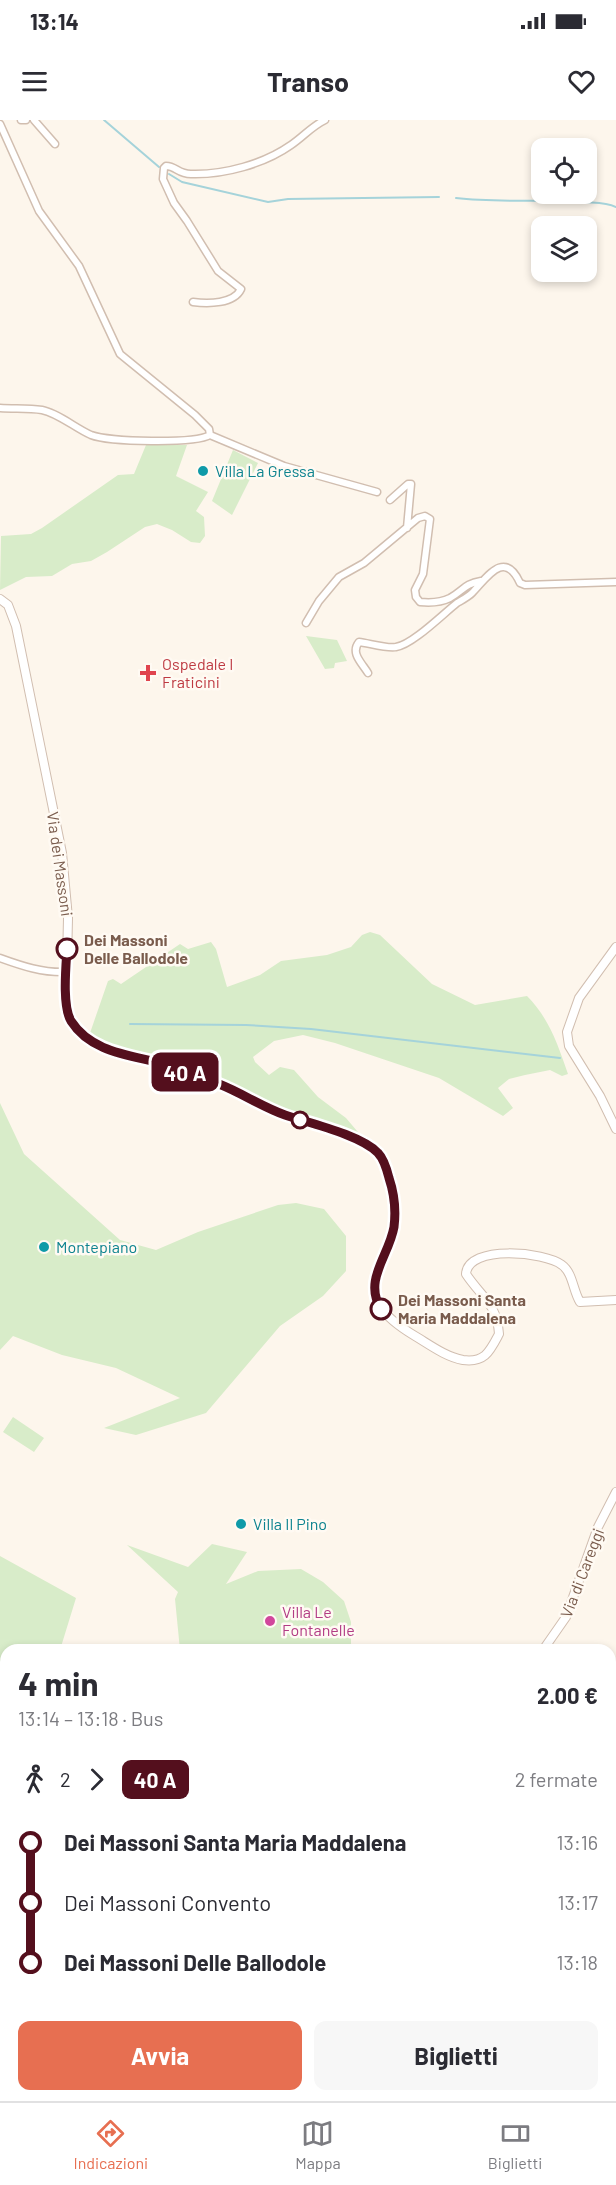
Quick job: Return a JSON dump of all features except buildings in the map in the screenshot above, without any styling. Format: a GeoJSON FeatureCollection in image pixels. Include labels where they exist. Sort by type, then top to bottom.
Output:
{"type":"FeatureCollection","features":[{"type":"Feature","properties":{"kind":"street"},"geometry":{"type":"LineString","coordinates":[[21,120],[26,120]]}},
{"type":"Feature","properties":{"kind":"street"},"geometry":{"type":"LineString","coordinates":[[34,120],[56,144]]}},
{"type":"Feature","properties":{"kind":"street"},"geometry":{"type":"LineString","coordinates":[[193,302],[217,302],[238,295],[241,289],[218,271],[174,203],[163,179],[164,168],[171,166],[181,174],[193,175],[262,162],[293,144],[315,124],[325,120]]}},
{"type":"Feature","properties":{"kind":"street"},"geometry":{"type":"LineString","coordinates":[[0,124],[39,211],[79,266],[120,354],[195,415],[209,429],[210,435]]}},
{"type":"Feature","properties":{"kind":"street"},"geometry":{"type":"LineString","coordinates":[[0,408],[44,411],[94,436],[129,441],[191,439],[210,435],[284,466],[377,492]]}},
{"type":"Feature","properties":{"kind":"street"},"geometry":{"type":"LineString","coordinates":[[390,500],[408,484],[411,484],[407,529]]}},
{"type":"Feature","properties":{"kind":"street"},"geometry":{"type":"LineString","coordinates":[[306,622],[318,601],[339,577],[364,563],[418,518],[425,516],[430,519],[423,574],[415,590],[420,602],[431,603],[450,598],[468,583],[481,581]]}},
{"type":"Feature","properties":{"kind":"street"},"geometry":{"type":"LineString","coordinates":[[369,673],[355,654],[359,642],[396,647],[412,639],[472,593],[481,581],[496,568],[508,568],[515,574],[519,583],[525,585],[616,582]]}},
{"type":"Feature","properties":{"kind":"street","name":"Via dei Massoni"},"geometry":{"type":"LineString","coordinates":[[0,599],[8,605],[16,626],[62,853],[68,918],[66,1006],[70,1020],[82,1034],[96,1044],[132,1057],[167,1065],[220,1084],[279,1113],[362,1142],[378,1153],[387,1168],[395,1208],[394,1229],[375,1280],[377,1300],[383,1312],[396,1324],[455,1359],[475,1362],[483,1358],[499,1334],[496,1314],[483,1293],[467,1277],[466,1271],[470,1264],[495,1253],[535,1257],[560,1263],[565,1268],[580,1302],[616,1300]]}},
{"type":"Feature","properties":{"kind":"street"},"geometry":{"type":"LineString","coordinates":[[616,947],[579,998],[567,1032],[569,1046],[600,1096],[616,1129]]}},
{"type":"Feature","properties":{"kind":"street"},"geometry":{"type":"LineString","coordinates":[[0,958],[28,968],[54,973],[66,972]]}},
{"type":"Feature","properties":{"kind":"street","name":"Via di Careggi"},"geometry":{"type":"LineString","coordinates":[[547,1644],[566,1617],[598,1527],[616,1492]]}},
{"type":"Feature","properties":{"kind":"green space"},"geometry":{"type":"Polygon","coordinates":[[[146,445],[187,445],[176,476],[208,492],[196,511],[204,517],[205,536],[200,543],[191,542],[157,524],[145,527],[91,561],[72,564],[52,576],[26,577],[0,590],[1,536],[31,534],[118,475],[134,474],[146,445]]]}},
{"type":"Feature","properties":{"kind":"green space"},"geometry":{"type":"Polygon","coordinates":[[[233,450],[258,463],[232,515],[212,501],[233,450]]]}},
{"type":"Feature","properties":{"kind":"green space"},"geometry":{"type":"Polygon","coordinates":[[[306,636],[337,640],[347,661],[335,663],[334,668],[325,669],[306,636]]]}},
{"type":"Feature","properties":{"kind":"green space"},"geometry":{"type":"Polygon","coordinates":[[[370,932],[380,935],[432,984],[475,1005],[527,996],[547,1023],[568,1074],[562,1076],[550,1070],[509,1079],[498,1088],[513,1108],[503,1116],[439,1078],[335,1043],[303,1035],[274,1041],[253,1057],[255,1062],[269,1075],[280,1067],[294,1070],[318,1097],[346,1118],[363,1138],[360,1138],[283,1109],[210,1075],[137,1054],[106,1043],[90,1033],[108,981],[113,979],[121,984],[180,944],[188,949],[211,942],[216,949],[227,987],[260,975],[281,961],[327,955],[351,947],[362,935],[370,932]]]}},
{"type":"Feature","properties":{"kind":"green space"},"geometry":{"type":"Polygon","coordinates":[[[0,1103],[24,1154],[120,1240],[156,1250],[198,1232],[278,1205],[296,1203],[324,1209],[346,1236],[346,1271],[323,1296],[280,1326],[206,1413],[136,1435],[104,1428],[180,1398],[116,1368],[62,1355],[13,1336],[0,1350],[0,1103]]]}},
{"type":"Feature","properties":{"kind":"green space"},"geometry":{"type":"Polygon","coordinates":[[[13,1417],[44,1438],[34,1452],[3,1432],[13,1417]]]}},
{"type":"Feature","properties":{"kind":"green space"},"geometry":{"type":"Polygon","coordinates":[[[212,1544],[247,1552],[226,1584],[258,1571],[301,1569],[323,1582],[344,1601],[351,1622],[351,1644],[179,1644],[175,1599],[178,1592],[127,1545],[188,1567],[212,1544]]]}},
{"type":"Feature","properties":{"kind":"green space"},"geometry":{"type":"Polygon","coordinates":[[[0,1556],[76,1598],[62,1644],[0,1644],[0,1556]]]}},
{"type":"Feature","properties":{"kind":"waterway"},"geometry":{"type":"LineString","coordinates":[[104,120],[159,167]]}},
{"type":"Feature","properties":{"kind":"waterway"},"geometry":{"type":"LineString","coordinates":[[169,174],[182,182],[268,202],[288,199],[439,197]]}},
{"type":"Feature","properties":{"kind":"waterway"},"geometry":{"type":"LineString","coordinates":[[456,198],[596,203],[616,207]]}},
{"type":"Feature","properties":{"kind":"waterway"},"geometry":{"type":"LineString","coordinates":[[130,1024],[246,1025],[311,1029],[560,1058]]}},
{"type":"Feature","properties":{"kind":"bus line"},"geometry":{"type":"LineString","coordinates":[[67,949],[66,1006],[70,1020],[82,1034],[96,1044],[132,1057],[167,1065],[220,1084],[279,1113],[362,1142],[378,1153],[387,1168],[392,1184],[395,1208],[394,1229],[375,1280],[377,1300],[381,1309]]}},
{"type":"Feature","properties":{"kind":"place","name":"Villa La Gressa"},"geometry":{"type":"Point","coordinates":[203,471]}},
{"type":"Feature","properties":{"kind":"place","name":"Ospedale I Fraticini"},"geometry":{"type":"Point","coordinates":[148,673]}},
{"type":"Feature","properties":{"kind":"place","name":"Dei Massoni Delle Ballodole"},"geometry":{"type":"Point","coordinates":[67,949]}},
{"type":"Feature","properties":{"kind":"place","name":"Montepiano"},"geometry":{"type":"Point","coordinates":[44,1247]}},
{"type":"Feature","properties":{"kind":"place","name":"Dei Massoni Santa Maria Maddalena"},"geometry":{"type":"Point","coordinates":[381,1309]}},
{"type":"Feature","properties":{"kind":"place","name":"Villa Il Pino"},"geometry":{"type":"Point","coordinates":[241,1524]}},
{"type":"Feature","properties":{"kind":"place","name":"Villa Le Fontanelle"},"geometry":{"type":"Point","coordinates":[270,1621]}}]}
